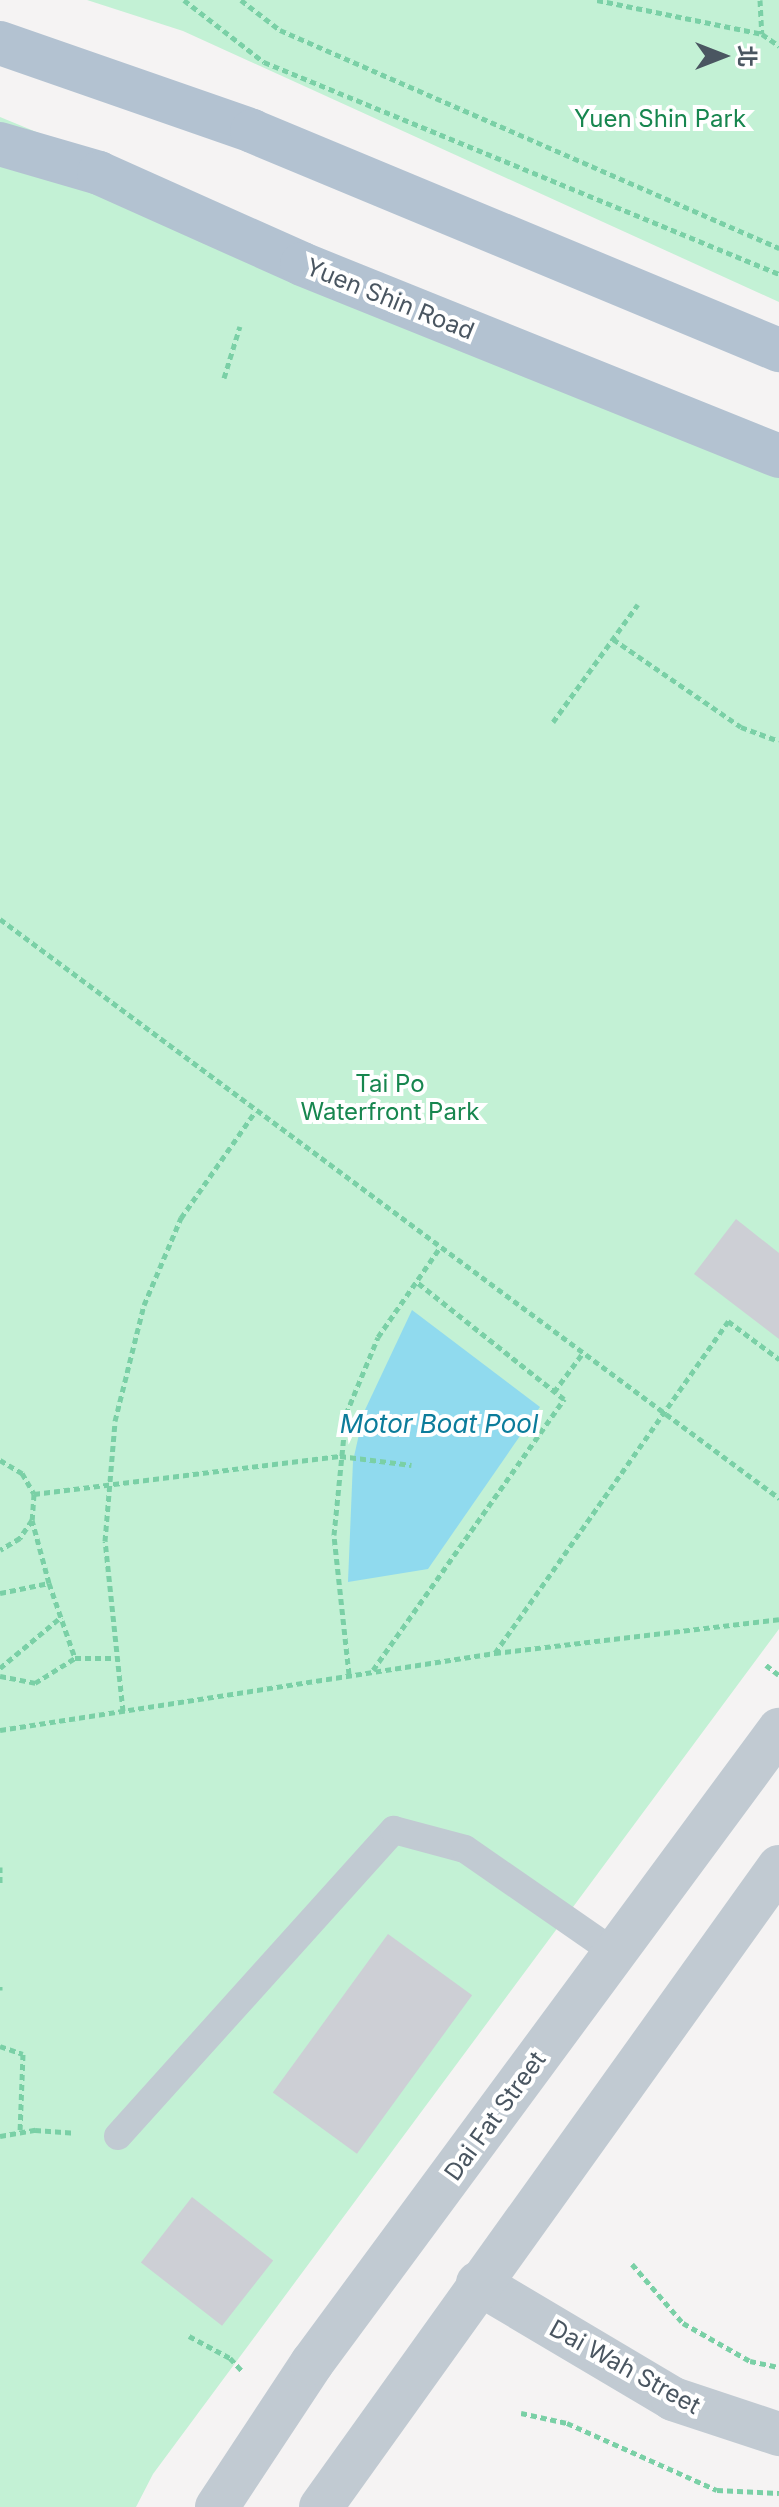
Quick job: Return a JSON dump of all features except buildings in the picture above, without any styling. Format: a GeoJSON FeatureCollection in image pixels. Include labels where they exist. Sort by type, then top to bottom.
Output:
{"type":"FeatureCollection","features":[{"type":"Feature","properties":{"kind":"main road"},"geometry":{"type":"LineString","coordinates":[[0,43],[252,131],[779,350]]}},
{"type":"Feature","properties":{"kind":"main road","name":"Yuen Shin Road"},"geometry":{"type":"LineString","coordinates":[[0,144],[99,173],[302,264],[779,456]]}},
{"type":"Feature","properties":{"kind":"street","name":"Dai Fat Street"},"geometry":{"type":"LineString","coordinates":[[217,2507],[312,2363],[779,1730]]}},
{"type":"Feature","properties":{"kind":"street"},"geometry":{"type":"LineString","coordinates":[[321,2507],[478,2283],[779,1867]]}},
{"type":"Feature","properties":{"kind":"street","name":"Dai Wah Street"},"geometry":{"type":"LineString","coordinates":[[478,2283],[673,2399],[779,2434]]}},
{"type":"Feature","properties":{"kind":"lane"},"geometry":{"type":"LineString","coordinates":[[118,2136],[394,1830],[465,1849],[615,1953]]}},
{"type":"Feature","properties":{"kind":"path"},"geometry":{"type":"LineString","coordinates":[[184,0],[264,62],[779,274]]}},
{"type":"Feature","properties":{"kind":"path"},"geometry":{"type":"LineString","coordinates":[[241,0],[280,30],[779,248]]}},
{"type":"Feature","properties":{"kind":"path"},"geometry":{"type":"LineString","coordinates":[[597,0],[762,34],[779,46]]}},
{"type":"Feature","properties":{"kind":"path"},"geometry":{"type":"LineString","coordinates":[[760,0],[762,34]]}},
{"type":"Feature","properties":{"kind":"path"},"geometry":{"type":"LineString","coordinates":[[224,378],[240,326]]}},
{"type":"Feature","properties":{"kind":"path"},"geometry":{"type":"LineString","coordinates":[[553,722],[638,604]]}},
{"type":"Feature","properties":{"kind":"path"},"geometry":{"type":"LineString","coordinates":[[613,639],[741,727],[779,741]]}},
{"type":"Feature","properties":{"kind":"path"},"geometry":{"type":"LineString","coordinates":[[0,919],[439,1249],[779,1498]]}},
{"type":"Feature","properties":{"kind":"path"},"geometry":{"type":"LineString","coordinates":[[123,1711],[105,1541],[115,1421],[144,1305],[181,1218],[255,1112]]}},
{"type":"Feature","properties":{"kind":"path"},"geometry":{"type":"LineString","coordinates":[[349,1674],[334,1535],[346,1414],[378,1337],[439,1249]]}},
{"type":"Feature","properties":{"kind":"path"},"geometry":{"type":"LineString","coordinates":[[373,1671],[564,1399],[417,1282]]}},
{"type":"Feature","properties":{"kind":"path"},"geometry":{"type":"LineString","coordinates":[[495,1653],[728,1321],[779,1359]]}},
{"type":"Feature","properties":{"kind":"path"},"geometry":{"type":"LineString","coordinates":[[554,1392],[582,1354]]}},
{"type":"Feature","properties":{"kind":"path"},"geometry":{"type":"LineString","coordinates":[[34,1494],[340,1456],[411,1465]]}},
{"type":"Feature","properties":{"kind":"path"},"geometry":{"type":"LineString","coordinates":[[0,1460],[22,1473],[34,1494],[32,1520],[49,1583],[75,1658]]}},
{"type":"Feature","properties":{"kind":"path"},"geometry":{"type":"LineString","coordinates":[[0,1550],[20,1538],[32,1520]]}},
{"type":"Feature","properties":{"kind":"path"},"geometry":{"type":"LineString","coordinates":[[0,1593],[49,1583]]}},
{"type":"Feature","properties":{"kind":"path"},"geometry":{"type":"LineString","coordinates":[[0,1668],[61,1617]]}},
{"type":"Feature","properties":{"kind":"path"},"geometry":{"type":"LineString","coordinates":[[0,1730],[495,1653],[779,1619]]}},
{"type":"Feature","properties":{"kind":"path"},"geometry":{"type":"LineString","coordinates":[[0,1676],[35,1683],[75,1658],[117,1658]]}},
{"type":"Feature","properties":{"kind":"path"},"geometry":{"type":"LineString","coordinates":[[766,1665],[779,1675]]}},
{"type":"Feature","properties":{"kind":"path"},"geometry":{"type":"LineString","coordinates":[[0,1867],[0,1883]]}},
{"type":"Feature","properties":{"kind":"path"},"geometry":{"type":"LineString","coordinates":[[0,2046],[23,2054],[20,2133]]}},
{"type":"Feature","properties":{"kind":"path"},"geometry":{"type":"LineString","coordinates":[[0,2136],[20,2133],[118,2136]]}},
{"type":"Feature","properties":{"kind":"path"},"geometry":{"type":"LineString","coordinates":[[632,2264],[683,2323],[750,2361],[779,2367]]}},
{"type":"Feature","properties":{"kind":"path"},"geometry":{"type":"LineString","coordinates":[[189,2336],[230,2358],[246,2374]]}},
{"type":"Feature","properties":{"kind":"path"},"geometry":{"type":"LineString","coordinates":[[521,2413],[567,2423],[717,2490],[779,2493]]}},
{"type":"Feature","properties":{"kind":"green space","name":"Yuen Shin Park"},"geometry":{"type":"Polygon","coordinates":[[[87,0],[779,0],[779,302],[183,31],[87,0]]]}},
{"type":"Feature","properties":{"kind":"green space","name":"Tai Po Waterfront Park"},"geometry":{"type":"Polygon","coordinates":[[[0,117],[779,438],[779,1629],[153,2474],[136,2507],[0,2507],[0,117]]]}},
{"type":"Feature","properties":{"kind":"water","name":"Motor Boat Pool"},"geometry":{"type":"Polygon","coordinates":[[[412,1310],[540,1407],[428,1569],[348,1582],[353,1461],[364,1412],[412,1310]]]}}]}
